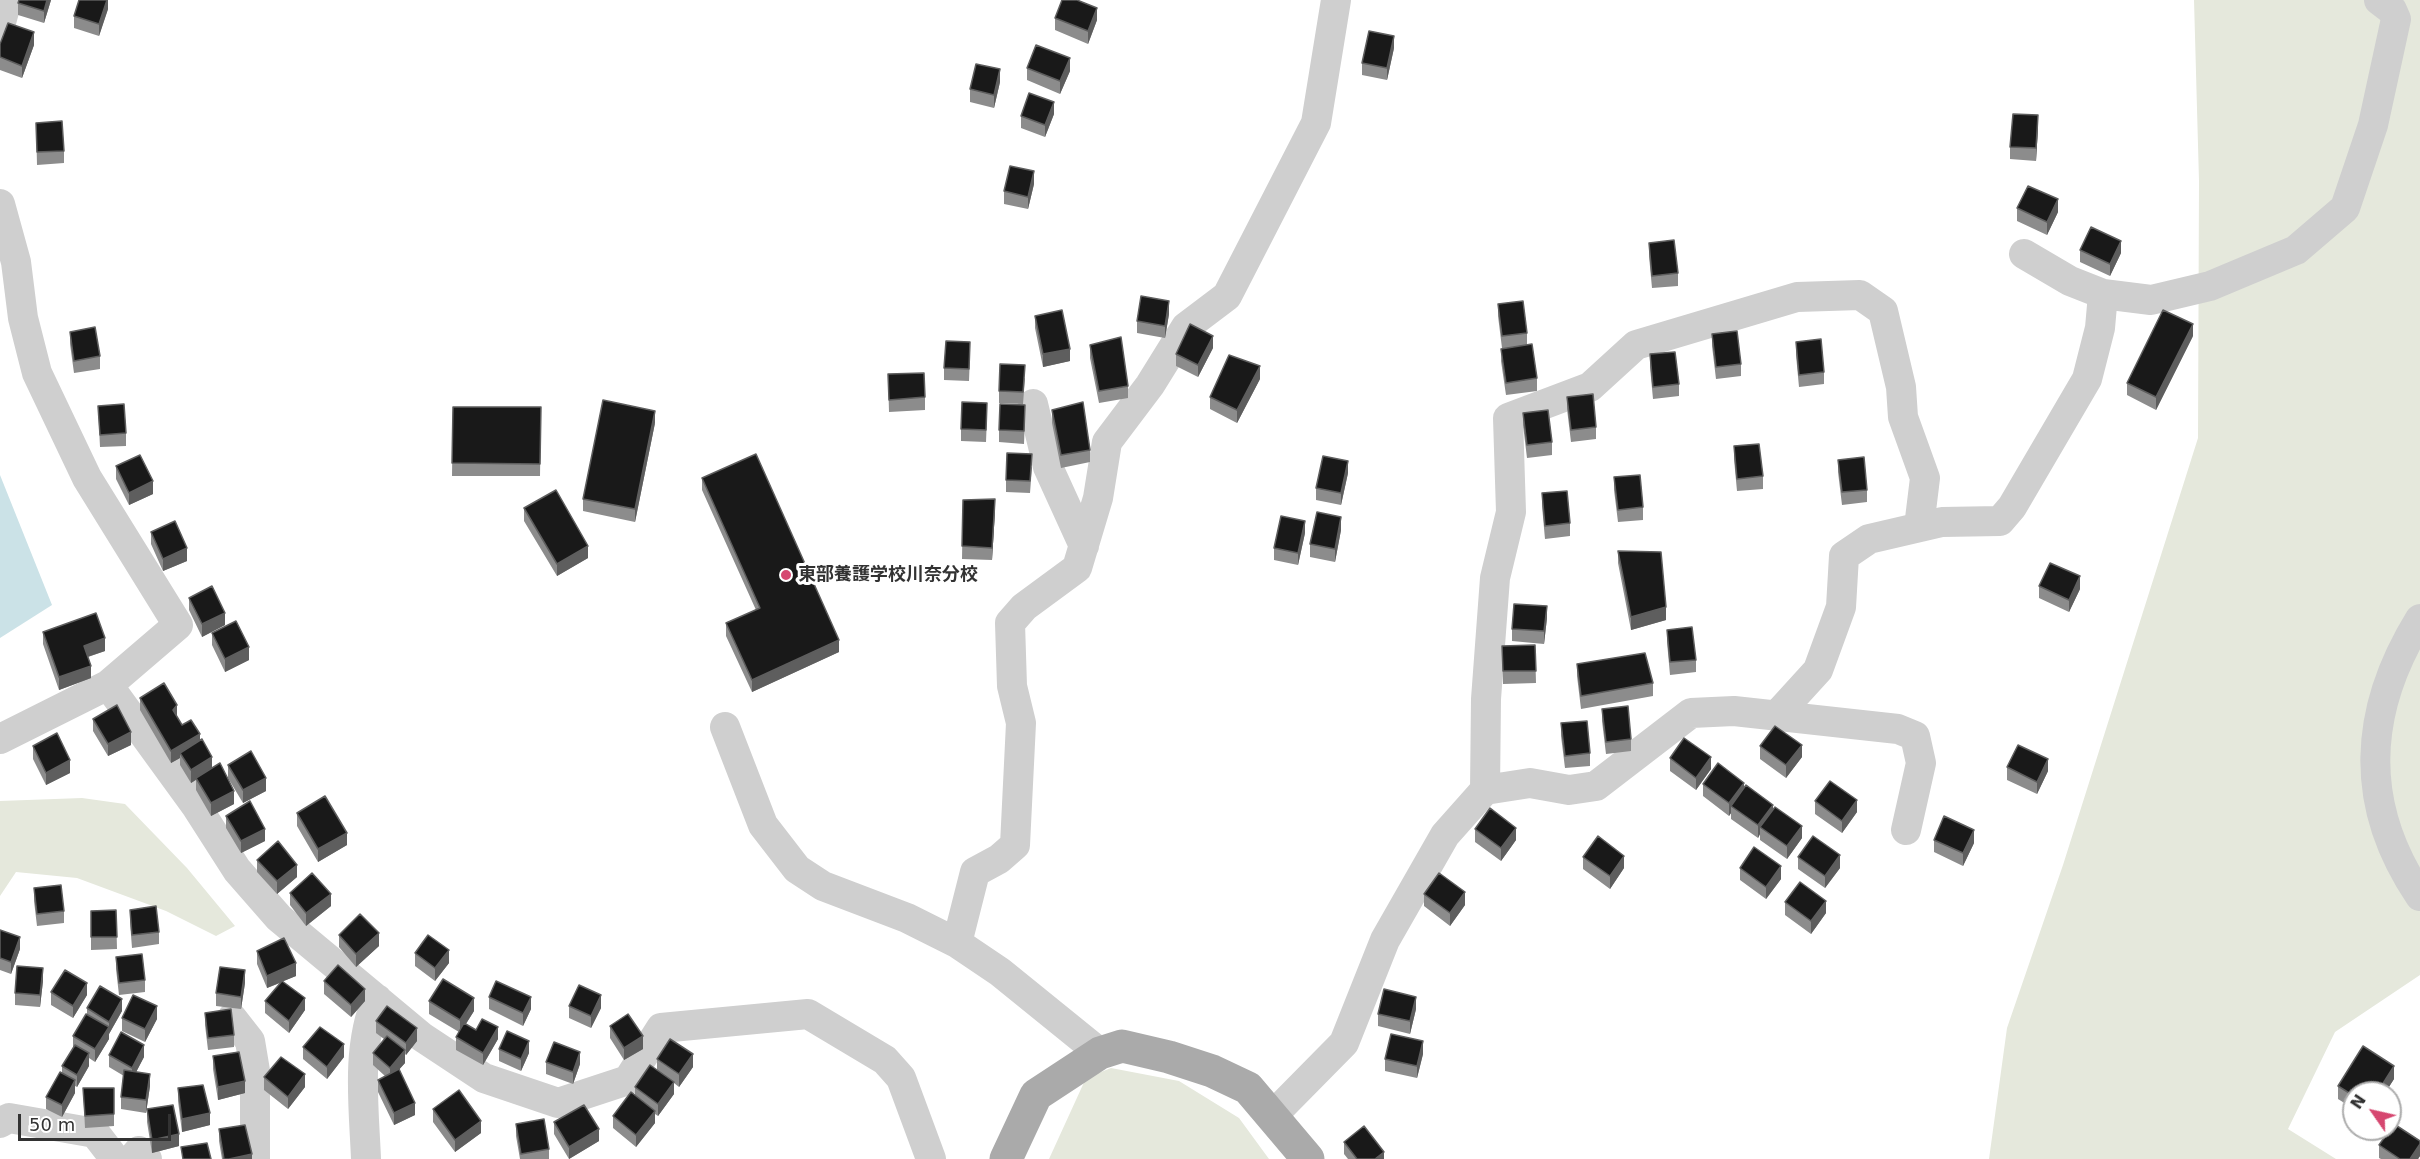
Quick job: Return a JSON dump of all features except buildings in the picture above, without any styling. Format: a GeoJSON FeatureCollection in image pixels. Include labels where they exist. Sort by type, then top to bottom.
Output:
{"type":"FeatureCollection","features":[{"type":"Feature","properties":{"kind":"main road"},"geometry":{"type":"LineString","coordinates":[[1006,1159],[1036,1095],[1100,1053],[1122,1046],[1169,1057],[1212,1071],[1248,1088],[1308,1159]]}},
{"type":"Feature","properties":{"kind":"street"},"geometry":{"type":"LineString","coordinates":[[0,26],[7,0]]}},
{"type":"Feature","properties":{"kind":"street"},"geometry":{"type":"LineString","coordinates":[[957,943],[975,872],[1015,845],[1021,723],[1012,686],[1010,623],[1024,607],[1077,568],[1098,498],[1107,442],[1150,385],[1186,327],[1227,296],[1316,123],[1336,0]]}},
{"type":"Feature","properties":{"kind":"street"},"geometry":{"type":"LineString","coordinates":[[2024,254],[2070,281],[2103,294],[2151,300],[2210,286],[2296,250],[2345,208],[2373,125],[2396,19],[2392,10],[2379,0]]}},
{"type":"Feature","properties":{"kind":"street"},"geometry":{"type":"LineString","coordinates":[[0,204],[16,262],[23,318],[37,373],[87,478],[178,625],[108,685],[0,739]]}},
{"type":"Feature","properties":{"kind":"street"},"geometry":{"type":"LineString","coordinates":[[1777,715],[1818,670],[1841,608],[1844,556],[1869,539],[1919,527],[1942,522],[2001,521],[2012,507],[2086,379],[2100,328],[2103,294]]}},
{"type":"Feature","properties":{"kind":"street"},"geometry":{"type":"LineString","coordinates":[[1485,790],[1486,699],[1495,578],[1511,513],[1508,417],[1590,387],[1636,345],[1797,297],[1860,295],[1883,311],[1901,387],[1903,417],[1925,478],[1919,527]]}},
{"type":"Feature","properties":{"kind":"street"},"geometry":{"type":"LineString","coordinates":[[1033,404],[1048,467],[1084,546]]}},
{"type":"Feature","properties":{"kind":"street"},"geometry":{"type":"LineString","coordinates":[[2420,620],[2388,685],[2378,727],[2373,774],[2384,827],[2420,896]]}},
{"type":"Feature","properties":{"kind":"street"},"geometry":{"type":"LineString","coordinates":[[108,685],[196,806],[237,870],[279,918],[422,1037],[484,1078],[558,1103],[628,1080],[661,1028],[808,1014],[885,1060],[901,1078],[932,1159]]}},
{"type":"Feature","properties":{"kind":"street"},"geometry":{"type":"LineString","coordinates":[[1273,1115],[1344,1043],[1384,940],[1444,836],[1485,790],[1530,783],[1569,790],[1596,786],[1691,713],[1734,711],[1777,715],[1898,729],[1915,736],[1921,763],[1906,830]]}},
{"type":"Feature","properties":{"kind":"street"},"geometry":{"type":"LineString","coordinates":[[725,727],[763,825],[797,869],[823,886],[906,918],[957,943],[1000,972],[1100,1053]]}},
{"type":"Feature","properties":{"kind":"street"},"geometry":{"type":"LineString","coordinates":[[366,1159],[363,1085],[369,1016],[377,999]]}},
{"type":"Feature","properties":{"kind":"street"},"geometry":{"type":"LineString","coordinates":[[232,1018],[250,1041],[255,1071],[255,1159]]}},
{"type":"Feature","properties":{"kind":"street"},"geometry":{"type":"LineString","coordinates":[[0,1123],[9,1118],[94,1133],[115,1159]]}},
{"type":"Feature","properties":{"kind":"street"},"geometry":{"type":"LineString","coordinates":[[132,1159],[139,1151],[147,1159]]}},
{"type":"Feature","properties":{"kind":"shaded area"},"geometry":{"type":"Polygon","coordinates":[[[2194,0],[2420,0],[2420,975],[2335,1032],[2288,1129],[2336,1159],[1989,1159],[2007,1028],[2063,865],[2198,438],[2199,181],[2194,0]]]}},
{"type":"Feature","properties":{"kind":"shaded area"},"geometry":{"type":"Polygon","coordinates":[[[82,798],[125,804],[187,868],[235,926],[216,936],[166,911],[77,878],[16,872],[0,896],[0,801],[82,798]]]}},
{"type":"Feature","properties":{"kind":"shaded area"},"geometry":{"type":"Polygon","coordinates":[[[1111,1068],[1179,1081],[1239,1118],[1269,1159],[1049,1159],[1086,1078],[1111,1068]]]}},
{"type":"Feature","properties":{"kind":"water"},"geometry":{"type":"Polygon","coordinates":[[[0,475],[52,605],[0,638],[0,475]]]}},
{"type":"Feature","properties":{"kind":"place","name":"東部養護学校川奈分校"},"geometry":{"type":"Point","coordinates":[786,575]}}]}
